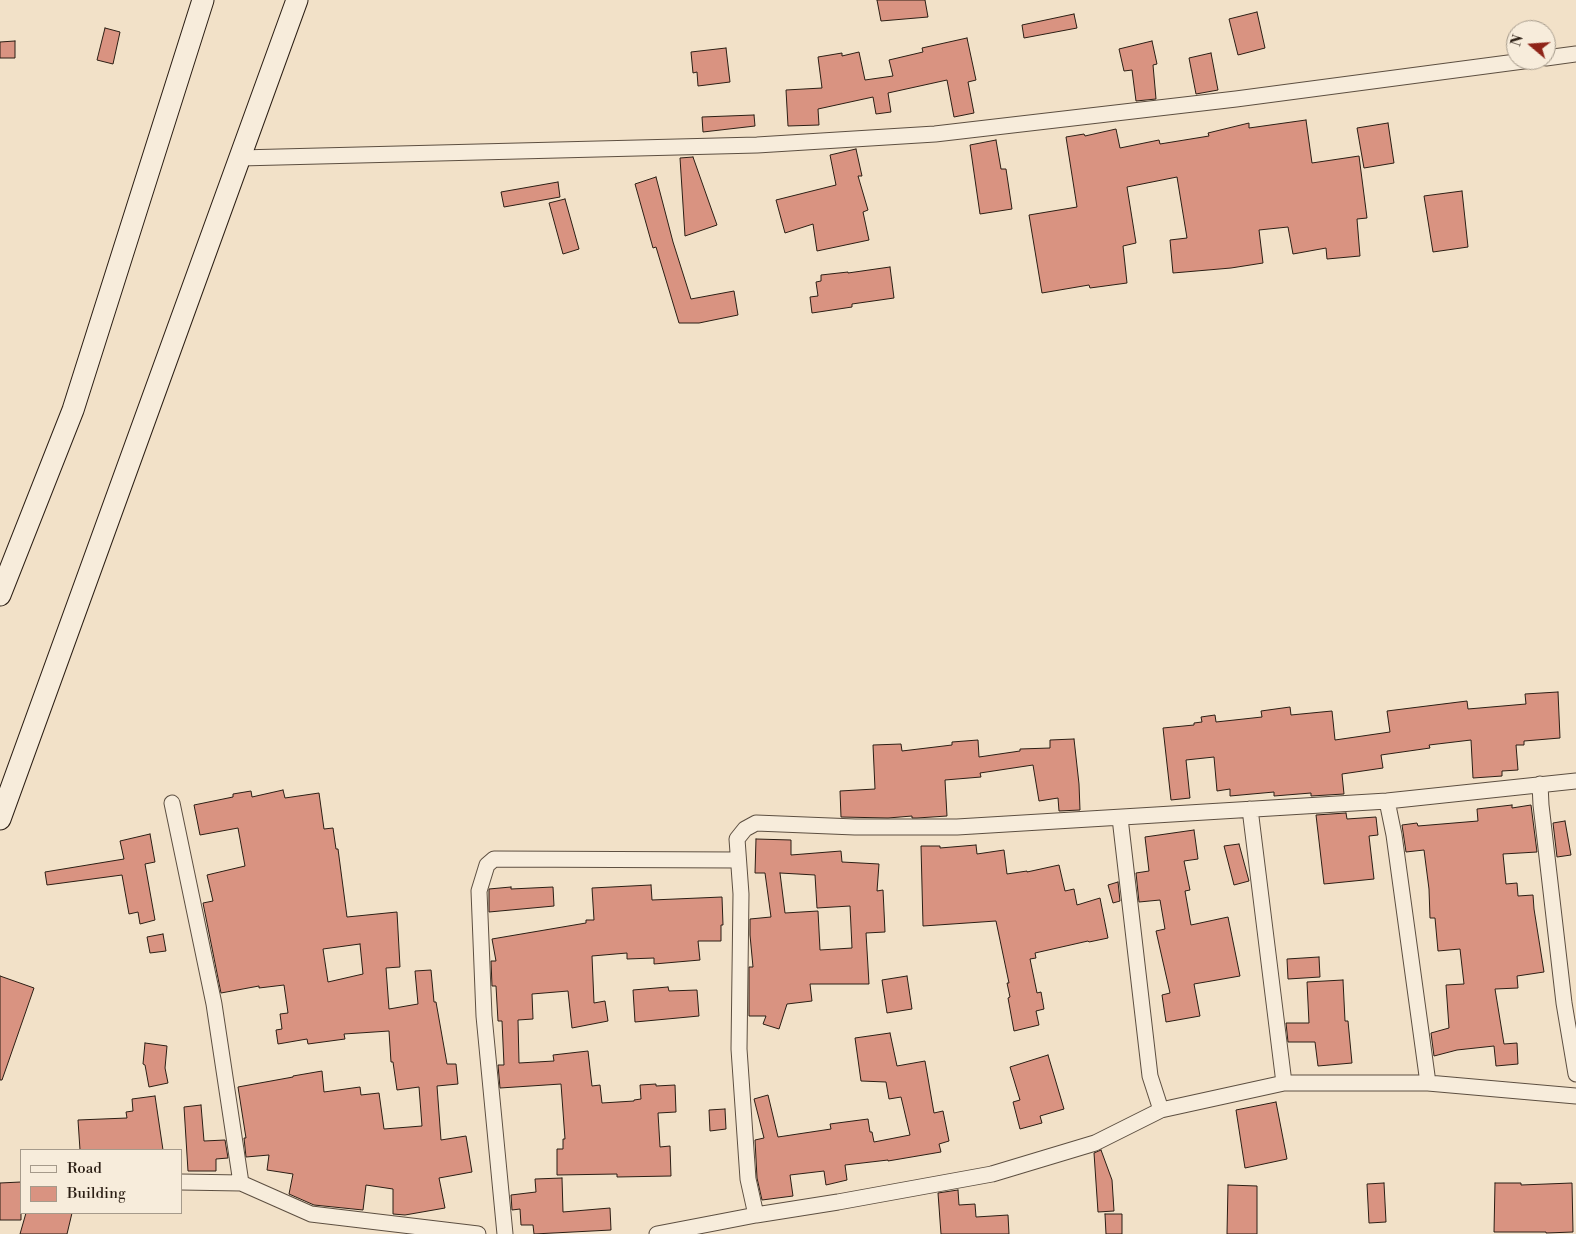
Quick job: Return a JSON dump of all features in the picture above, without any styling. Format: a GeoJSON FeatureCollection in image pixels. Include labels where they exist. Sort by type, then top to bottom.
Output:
{"type":"FeatureCollection","features":[{"type":"Feature","properties":{"kind":"main road"},"geometry":{"type":"LineString","coordinates":[[0,595],[73,410],[204,0]]}},
{"type":"Feature","properties":{"kind":"main road"},"geometry":{"type":"LineString","coordinates":[[0,819],[6,786],[297,0]]}},
{"type":"Feature","properties":{"kind":"street"},"geometry":{"type":"LineString","coordinates":[[1556,57],[1576,54]]}},
{"type":"Feature","properties":{"kind":"street"},"geometry":{"type":"LineString","coordinates":[[240,158],[757,145],[935,134],[1236,100],[1506,63]]}},
{"type":"Feature","properties":{"kind":"street"},"geometry":{"type":"LineString","coordinates":[[756,1214],[748,1179],[739,1049],[742,894],[737,839],[745,829],[756,823],[855,828],[957,828],[1387,801],[1576,781]]}},
{"type":"Feature","properties":{"kind":"street"},"geometry":{"type":"LineString","coordinates":[[1540,784],[1564,1003],[1576,1074]]}},
{"type":"Feature","properties":{"kind":"street"},"geometry":{"type":"LineString","coordinates":[[1387,801],[1394,835],[1428,1083]]}},
{"type":"Feature","properties":{"kind":"street"},"geometry":{"type":"LineString","coordinates":[[172,803],[214,1004],[241,1183]]}},
{"type":"Feature","properties":{"kind":"street"},"geometry":{"type":"LineString","coordinates":[[1250,809],[1284,1083]]}},
{"type":"Feature","properties":{"kind":"street"},"geometry":{"type":"LineString","coordinates":[[1120,818],[1150,1076],[1161,1110]]}},
{"type":"Feature","properties":{"kind":"street"},"geometry":{"type":"LineString","coordinates":[[504,1234],[484,1016],[479,891],[488,865],[494,859],[738,860]]}},
{"type":"Feature","properties":{"kind":"street"},"geometry":{"type":"LineString","coordinates":[[657,1234],[756,1214],[838,1202],[992,1174],[1095,1143],[1161,1110],[1284,1083],[1428,1083],[1576,1096]]}},
{"type":"Feature","properties":{"kind":"street"},"geometry":{"type":"LineString","coordinates":[[182,1182],[241,1183],[311,1214],[478,1234]]}},
{"type":"Feature","properties":{"kind":"building"},"geometry":{"type":"Polygon","coordinates":[[[877,0],[925,0],[928,17],[881,21],[877,0]]]}},
{"type":"Feature","properties":{"kind":"building"},"geometry":{"type":"Polygon","coordinates":[[[1257,12],[1265,48],[1238,55],[1229,19],[1257,12]]]}},
{"type":"Feature","properties":{"kind":"building"},"geometry":{"type":"Polygon","coordinates":[[[1074,14],[1077,28],[1024,38],[1022,25],[1074,14]]]}},
{"type":"Feature","properties":{"kind":"building"},"geometry":{"type":"Polygon","coordinates":[[[105,28],[120,32],[113,64],[97,60],[105,28]]]}},
{"type":"Feature","properties":{"kind":"building"},"geometry":{"type":"Polygon","coordinates":[[[967,38],[976,80],[968,82],[974,113],[954,117],[947,80],[888,93],[891,112],[876,114],[873,97],[818,109],[819,125],[788,126],[786,90],[822,88],[818,57],[842,53],[842,56],[859,52],[865,80],[893,76],[889,60],[923,52],[922,48],[967,38]]]}},
{"type":"Feature","properties":{"kind":"building"},"geometry":{"type":"Polygon","coordinates":[[[15,41],[15,58],[0,58],[0,42],[15,41]]]}},
{"type":"Feature","properties":{"kind":"building"},"geometry":{"type":"Polygon","coordinates":[[[1152,41],[1157,64],[1153,65],[1156,99],[1136,101],[1132,70],[1124,71],[1119,49],[1152,41]]]}},
{"type":"Feature","properties":{"kind":"building"},"geometry":{"type":"Polygon","coordinates":[[[726,48],[730,82],[698,86],[697,72],[693,73],[691,52],[726,48]]]}},
{"type":"Feature","properties":{"kind":"building"},"geometry":{"type":"Polygon","coordinates":[[[1211,53],[1218,90],[1196,94],[1189,58],[1211,53]]]}},
{"type":"Feature","properties":{"kind":"building"},"geometry":{"type":"Polygon","coordinates":[[[754,115],[755,126],[703,132],[702,117],[754,115]]]}},
{"type":"Feature","properties":{"kind":"building"},"geometry":{"type":"Polygon","coordinates":[[[1306,120],[1312,163],[1359,156],[1367,218],[1357,219],[1360,256],[1327,259],[1326,248],[1293,254],[1288,227],[1259,230],[1263,263],[1173,273],[1170,240],[1187,238],[1177,177],[1127,187],[1136,243],[1123,246],[1127,283],[1090,288],[1089,285],[1042,293],[1029,215],[1077,207],[1066,137],[1084,134],[1085,136],[1116,129],[1120,148],[1159,140],[1160,144],[1209,136],[1208,133],[1249,123],[1249,128],[1306,120]]]}},
{"type":"Feature","properties":{"kind":"building"},"geometry":{"type":"Polygon","coordinates":[[[1388,123],[1394,163],[1364,168],[1357,128],[1388,123]]]}},
{"type":"Feature","properties":{"kind":"building"},"geometry":{"type":"Polygon","coordinates":[[[996,140],[1001,169],[1006,169],[1012,209],[980,214],[970,145],[996,140]]]}},
{"type":"Feature","properties":{"kind":"building"},"geometry":{"type":"Polygon","coordinates":[[[856,149],[862,176],[858,176],[868,210],[863,212],[869,240],[817,251],[813,224],[785,233],[776,200],[836,185],[830,155],[856,149]]]}},
{"type":"Feature","properties":{"kind":"building"},"geometry":{"type":"Polygon","coordinates":[[[693,157],[717,225],[685,236],[680,158],[693,157]]]}},
{"type":"Feature","properties":{"kind":"building"},"geometry":{"type":"Polygon","coordinates":[[[656,177],[673,242],[691,299],[734,291],[738,315],[699,323],[679,323],[656,247],[653,248],[635,184],[656,177]]]}},
{"type":"Feature","properties":{"kind":"building"},"geometry":{"type":"Polygon","coordinates":[[[558,182],[560,197],[504,207],[501,192],[558,182]]]}},
{"type":"Feature","properties":{"kind":"building"},"geometry":{"type":"Polygon","coordinates":[[[1462,191],[1468,247],[1433,252],[1424,196],[1462,191]]]}},
{"type":"Feature","properties":{"kind":"building"},"geometry":{"type":"Polygon","coordinates":[[[565,199],[579,249],[563,254],[549,203],[565,199]]]}},
{"type":"Feature","properties":{"kind":"building"},"geometry":{"type":"Polygon","coordinates":[[[890,267],[894,298],[852,304],[852,307],[812,313],[810,297],[818,296],[816,282],[821,281],[821,275],[890,267]]]}},
{"type":"Feature","properties":{"kind":"building"},"geometry":{"type":"Polygon","coordinates":[[[1558,692],[1560,738],[1524,741],[1524,745],[1516,745],[1518,770],[1502,771],[1502,776],[1473,778],[1471,740],[1429,745],[1430,748],[1381,755],[1383,768],[1342,774],[1344,794],[1311,796],[1311,793],[1274,796],[1274,792],[1230,796],[1230,789],[1217,791],[1214,757],[1186,760],[1190,798],[1171,800],[1163,728],[1194,725],[1194,723],[1202,722],[1201,717],[1215,715],[1216,722],[1262,717],[1261,711],[1290,707],[1291,715],[1332,711],[1335,740],[1390,732],[1387,711],[1467,701],[1468,709],[1526,704],[1525,694],[1558,692]]]}},
{"type":"Feature","properties":{"kind":"building"},"geometry":{"type":"Polygon","coordinates":[[[1074,739],[1080,810],[1059,811],[1058,798],[1039,801],[1033,765],[980,773],[981,777],[945,780],[947,816],[917,818],[912,818],[912,816],[888,818],[841,817],[840,791],[875,789],[873,745],[901,744],[902,751],[952,745],[952,742],[978,740],[979,757],[1020,751],[1020,749],[1050,748],[1050,740],[1074,739]]]}},
{"type":"Feature","properties":{"kind":"building"},"geometry":{"type":"Polygon","coordinates":[[[283,790],[285,798],[319,793],[324,829],[333,828],[336,849],[338,849],[347,917],[397,912],[400,967],[386,968],[389,1009],[418,1004],[415,971],[431,970],[434,1002],[436,1002],[447,1064],[456,1064],[458,1084],[437,1086],[441,1140],[466,1136],[472,1172],[439,1178],[445,1208],[405,1215],[393,1214],[393,1189],[366,1185],[363,1210],[314,1205],[289,1194],[293,1174],[267,1170],[269,1155],[246,1157],[244,1138],[246,1138],[238,1087],[293,1076],[322,1071],[324,1092],[360,1087],[361,1095],[379,1093],[384,1129],[422,1126],[419,1087],[397,1090],[393,1062],[391,1062],[389,1031],[344,1034],[345,1039],[308,1044],[307,1039],[278,1044],[276,1030],[282,1029],[280,1014],[288,1013],[284,985],[259,988],[259,986],[221,993],[203,903],[213,901],[207,875],[245,866],[238,828],[200,835],[194,805],[233,797],[233,794],[251,791],[252,797],[283,790]],[[360,944],[323,949],[328,982],[363,974],[360,944]]]}},
{"type":"Feature","properties":{"kind":"building"},"geometry":{"type":"Polygon","coordinates":[[[1512,805],[1512,808],[1531,805],[1537,852],[1503,854],[1506,884],[1517,883],[1518,896],[1533,895],[1544,972],[1517,976],[1518,988],[1495,989],[1504,1044],[1517,1043],[1518,1064],[1496,1066],[1494,1046],[1457,1050],[1434,1056],[1431,1033],[1449,1028],[1446,985],[1464,984],[1460,949],[1438,951],[1435,918],[1430,918],[1429,889],[1424,850],[1406,852],[1402,825],[1417,823],[1418,826],[1478,821],[1477,809],[1512,805]]]}},
{"type":"Feature","properties":{"kind":"building"},"geometry":{"type":"Polygon","coordinates":[[[1346,813],[1347,819],[1376,817],[1378,835],[1369,836],[1374,879],[1324,884],[1316,815],[1346,813]]]}},
{"type":"Feature","properties":{"kind":"building"},"geometry":{"type":"Polygon","coordinates":[[[1565,821],[1571,855],[1557,857],[1553,823],[1565,821]]]}},
{"type":"Feature","properties":{"kind":"building"},"geometry":{"type":"Polygon","coordinates":[[[1194,830],[1198,859],[1184,861],[1190,890],[1185,891],[1191,925],[1228,917],[1240,976],[1194,984],[1200,1016],[1166,1022],[1162,995],[1170,993],[1156,931],[1165,929],[1160,900],[1139,902],[1136,873],[1149,871],[1145,837],[1194,830]]]}},
{"type":"Feature","properties":{"kind":"building"},"geometry":{"type":"Polygon","coordinates":[[[150,834],[155,862],[145,864],[155,920],[140,924],[138,912],[129,914],[122,875],[47,885],[45,872],[124,859],[120,841],[150,834]]]}},
{"type":"Feature","properties":{"kind":"building"},"geometry":{"type":"Polygon","coordinates":[[[756,839],[791,840],[791,855],[841,851],[842,862],[879,864],[877,891],[883,890],[885,932],[866,933],[869,984],[810,984],[812,1001],[787,1004],[779,1029],[763,1024],[766,1016],[749,1016],[749,967],[753,967],[750,919],[771,917],[765,873],[755,873],[756,839]],[[780,873],[785,913],[818,911],[820,950],[852,948],[850,906],[817,908],[815,875],[780,873]]]}},
{"type":"Feature","properties":{"kind":"building"},"geometry":{"type":"Polygon","coordinates":[[[1239,844],[1249,881],[1234,885],[1224,846],[1239,844]]]}},
{"type":"Feature","properties":{"kind":"building"},"geometry":{"type":"Polygon","coordinates":[[[976,845],[977,854],[1004,850],[1007,874],[1059,865],[1065,891],[1074,889],[1077,905],[1100,898],[1108,938],[1035,953],[1036,958],[1030,959],[1037,993],[1041,992],[1044,1009],[1036,1011],[1039,1025],[1014,1031],[1008,998],[1010,997],[1007,983],[1009,983],[996,921],[923,926],[921,846],[940,846],[940,848],[976,845]]]}},
{"type":"Feature","properties":{"kind":"building"},"geometry":{"type":"Polygon","coordinates":[[[1118,882],[1120,901],[1113,903],[1108,885],[1118,882]]]}},
{"type":"Feature","properties":{"kind":"building"},"geometry":{"type":"Polygon","coordinates":[[[651,885],[652,900],[722,897],[723,925],[721,925],[721,941],[698,941],[700,960],[654,964],[654,958],[627,959],[627,953],[592,956],[594,1003],[605,1001],[608,1021],[572,1028],[568,991],[532,994],[533,1019],[518,1020],[519,1063],[554,1061],[553,1055],[588,1051],[592,1086],[600,1085],[602,1103],[641,1099],[640,1085],[675,1085],[676,1112],[658,1113],[660,1147],[670,1146],[671,1176],[617,1177],[617,1174],[557,1175],[557,1149],[563,1149],[563,1139],[565,1139],[561,1084],[500,1088],[498,1065],[504,1065],[502,1021],[498,1021],[496,986],[492,986],[491,961],[496,961],[492,939],[594,920],[592,888],[651,885]]]}},
{"type":"Feature","properties":{"kind":"building"},"geometry":{"type":"Polygon","coordinates":[[[511,887],[511,889],[553,887],[554,906],[489,912],[489,889],[511,887]]]}},
{"type":"Feature","properties":{"kind":"building"},"geometry":{"type":"Polygon","coordinates":[[[163,934],[166,951],[150,953],[147,937],[163,934]]]}},
{"type":"Feature","properties":{"kind":"building"},"geometry":{"type":"Polygon","coordinates":[[[1319,957],[1320,977],[1288,979],[1287,959],[1319,957]]]}},
{"type":"Feature","properties":{"kind":"building"},"geometry":{"type":"Polygon","coordinates":[[[0,976],[34,988],[2,1080],[0,1080],[0,976]]]}},
{"type":"Feature","properties":{"kind":"building"},"geometry":{"type":"Polygon","coordinates":[[[907,976],[912,1009],[887,1013],[882,980],[907,976]]]}},
{"type":"Feature","properties":{"kind":"building"},"geometry":{"type":"Polygon","coordinates":[[[1343,980],[1345,1021],[1348,1021],[1352,1063],[1318,1066],[1315,1042],[1288,1042],[1286,1023],[1309,1023],[1307,982],[1343,980]]]}},
{"type":"Feature","properties":{"kind":"building"},"geometry":{"type":"Polygon","coordinates":[[[668,987],[669,991],[697,990],[699,1016],[635,1022],[633,990],[668,987]]]}},
{"type":"Feature","properties":{"kind":"building"},"geometry":{"type":"Polygon","coordinates":[[[890,1033],[897,1066],[925,1061],[934,1113],[943,1111],[949,1141],[939,1144],[941,1152],[888,1161],[845,1165],[847,1180],[826,1185],[824,1171],[790,1175],[793,1196],[762,1200],[757,1178],[755,1140],[764,1138],[754,1099],[768,1095],[778,1137],[831,1129],[830,1124],[868,1119],[874,1142],[910,1135],[901,1097],[889,1099],[886,1082],[861,1081],[855,1038],[890,1033]]]}},
{"type":"Feature","properties":{"kind":"building"},"geometry":{"type":"Polygon","coordinates":[[[145,1043],[167,1046],[165,1068],[168,1083],[149,1087],[145,1065],[143,1064],[145,1043]]]}},
{"type":"Feature","properties":{"kind":"building"},"geometry":{"type":"Polygon","coordinates":[[[1048,1055],[1064,1109],[1040,1116],[1042,1123],[1020,1129],[1013,1102],[1020,1100],[1010,1067],[1048,1055]]]}},
{"type":"Feature","properties":{"kind":"building"},"geometry":{"type":"Polygon","coordinates":[[[155,1096],[163,1149],[80,1149],[78,1120],[127,1118],[126,1112],[133,1111],[132,1099],[155,1096]]]}},
{"type":"Feature","properties":{"kind":"building"},"geometry":{"type":"Polygon","coordinates":[[[1276,1102],[1287,1159],[1245,1168],[1236,1110],[1276,1102]]]}},
{"type":"Feature","properties":{"kind":"building"},"geometry":{"type":"Polygon","coordinates":[[[201,1105],[204,1141],[225,1140],[228,1158],[216,1159],[216,1171],[188,1171],[184,1107],[201,1105]]]}},
{"type":"Feature","properties":{"kind":"building"},"geometry":{"type":"Polygon","coordinates":[[[725,1109],[726,1129],[710,1131],[709,1110],[725,1109]]]}},
{"type":"Feature","properties":{"kind":"building"},"geometry":{"type":"Polygon","coordinates":[[[1101,1150],[1112,1180],[1114,1211],[1098,1212],[1094,1153],[1101,1150]]]}},
{"type":"Feature","properties":{"kind":"building"},"geometry":{"type":"Polygon","coordinates":[[[562,1178],[563,1212],[610,1208],[611,1230],[534,1234],[533,1225],[521,1225],[520,1209],[512,1210],[511,1195],[536,1192],[535,1179],[562,1178]]]}},
{"type":"Feature","properties":{"kind":"building"},"geometry":{"type":"Polygon","coordinates":[[[20,1182],[21,1220],[0,1220],[0,1183],[20,1182]]]}},
{"type":"Feature","properties":{"kind":"building"},"geometry":{"type":"Polygon","coordinates":[[[1384,1183],[1386,1222],[1369,1223],[1367,1184],[1384,1183]]]}},
{"type":"Feature","properties":{"kind":"building"},"geometry":{"type":"Polygon","coordinates":[[[1495,1183],[1521,1183],[1521,1185],[1572,1183],[1573,1232],[1494,1232],[1495,1183]]]}},
{"type":"Feature","properties":{"kind":"building"},"geometry":{"type":"Polygon","coordinates":[[[1228,1185],[1257,1186],[1257,1234],[1227,1234],[1228,1185]]]}},
{"type":"Feature","properties":{"kind":"building"},"geometry":{"type":"Polygon","coordinates":[[[958,1190],[959,1205],[975,1204],[976,1217],[1008,1215],[1009,1234],[941,1234],[938,1193],[958,1190]]]}},
{"type":"Feature","properties":{"kind":"building"},"geometry":{"type":"Polygon","coordinates":[[[26,1214],[72,1214],[67,1234],[20,1234],[26,1214]]]}},
{"type":"Feature","properties":{"kind":"building"},"geometry":{"type":"Polygon","coordinates":[[[1105,1214],[1122,1214],[1122,1234],[1106,1234],[1105,1214]]]}}]}
